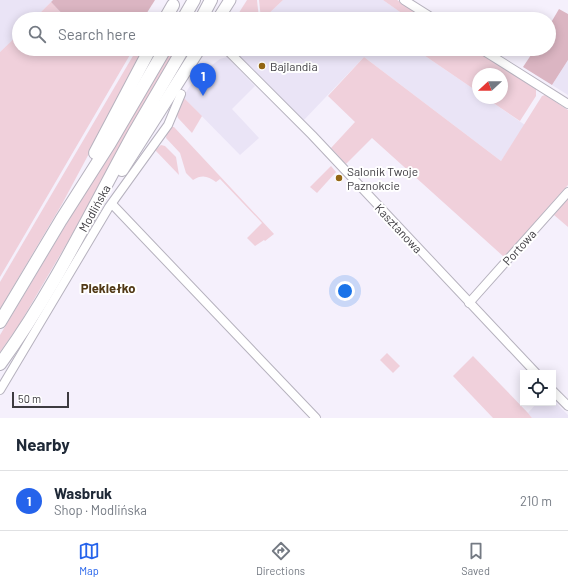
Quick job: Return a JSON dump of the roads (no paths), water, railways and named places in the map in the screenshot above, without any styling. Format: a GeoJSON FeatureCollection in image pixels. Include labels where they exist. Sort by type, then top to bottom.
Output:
{"type":"FeatureCollection","features":[{"type":"Feature","properties":{"kind":"main road"},"geometry":{"type":"LineString","coordinates":[[205,12],[211,0]]}},
{"type":"Feature","properties":{"kind":"main road"},"geometry":{"type":"LineString","coordinates":[[222,12],[230,0]]}},
{"type":"Feature","properties":{"kind":"main road"},"geometry":{"type":"LineString","coordinates":[[168,12],[172,2]]}},
{"type":"Feature","properties":{"kind":"main road"},"geometry":{"type":"LineString","coordinates":[[61,220],[146,56]]}},
{"type":"Feature","properties":{"kind":"main road","name":"Modlińska"},"geometry":{"type":"LineString","coordinates":[[0,322],[61,220],[110,143],[161,56]]}},
{"type":"Feature","properties":{"kind":"main road","name":"Modlińska"},"geometry":{"type":"LineString","coordinates":[[0,364],[34,314],[95,209],[134,133],[179,56]]}},
{"type":"Feature","properties":{"kind":"main road"},"geometry":{"type":"LineString","coordinates":[[95,209],[132,156],[194,56]]}},
{"type":"Feature","properties":{"kind":"street"},"geometry":{"type":"LineString","coordinates":[[404,0],[423,12]]}},
{"type":"Feature","properties":{"kind":"street","name":"Kasztanowa"},"geometry":{"type":"LineString","coordinates":[[233,56],[307,131],[533,370]]}},
{"type":"Feature","properties":{"kind":"street"},"geometry":{"type":"LineString","coordinates":[[492,56],[568,104]]}},
{"type":"Feature","properties":{"kind":"street","name":"Modlińska"},"geometry":{"type":"LineString","coordinates":[[0,390],[112,204],[168,125],[181,94]]}},
{"type":"Feature","properties":{"kind":"street","name":"Portowa"},"geometry":{"type":"LineString","coordinates":[[469,302],[568,192]]}},
{"type":"Feature","properties":{"kind":"street"},"geometry":{"type":"LineString","coordinates":[[112,204],[316,418]]}},
{"type":"Feature","properties":{"kind":"street"},"geometry":{"type":"LineString","coordinates":[[556,393],[568,406]]}},
{"type":"Feature","properties":{"kind":"place","name":"Bajlandia"},"geometry":{"type":"Point","coordinates":[262,66]}},
{"type":"Feature","properties":{"kind":"place","name":"Wasbruk"},"geometry":{"type":"Point","coordinates":[203,96]}},
{"type":"Feature","properties":{"kind":"place","name":"Salonik Twoje Paznokcie"},"geometry":{"type":"Point","coordinates":[339,178]}},
{"type":"Feature","properties":{"kind":"district","name":"Piekiełko"},"geometry":{"type":"Point","coordinates":[108,288]}}]}
